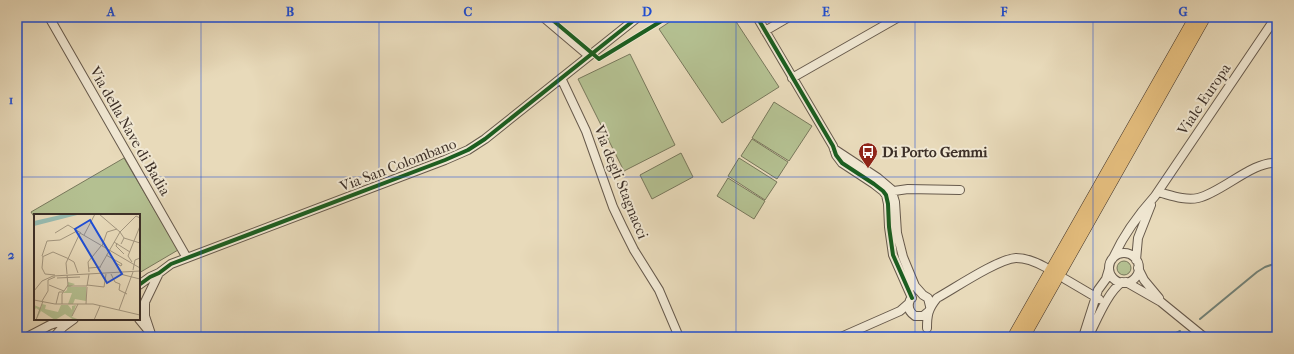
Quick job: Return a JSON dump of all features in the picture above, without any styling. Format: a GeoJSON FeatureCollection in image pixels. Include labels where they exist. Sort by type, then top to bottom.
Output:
{"type":"FeatureCollection","features":[{"type":"Feature","properties":{"kind":"highway"},"geometry":{"type":"LineString","coordinates":[[1013,337],[1195,17]]}},
{"type":"Feature","properties":{"kind":"highway"},"geometry":{"type":"LineString","coordinates":[[1024,337],[1205,17]]}},
{"type":"Feature","properties":{"kind":"street","name":"Via della Nave di Badia"},"geometry":{"type":"LineString","coordinates":[[48,17],[187,258]]}},
{"type":"Feature","properties":{"kind":"street"},"geometry":{"type":"LineString","coordinates":[[543,17],[589,56]]}},
{"type":"Feature","properties":{"kind":"street","name":"Via San Colombano"},"geometry":{"type":"LineString","coordinates":[[140,284],[171,264],[468,150],[485,139],[638,17]]}},
{"type":"Feature","properties":{"kind":"street"},"geometry":{"type":"LineString","coordinates":[[757,17],[834,148],[836,155],[842,163],[883,191],[888,200],[889,227],[893,255],[910,301],[909,310],[927,328],[930,337]]}},
{"type":"Feature","properties":{"kind":"street"},"geometry":{"type":"LineString","coordinates":[[765,31],[789,17]]}},
{"type":"Feature","properties":{"kind":"street"},"geometry":{"type":"LineString","coordinates":[[792,78],[899,17]]}},
{"type":"Feature","properties":{"kind":"street","name":"Viale Europa"},"geometry":{"type":"LineString","coordinates":[[1113,258],[1135,221],[1156,194],[1276,17]]}},
{"type":"Feature","properties":{"kind":"street","name":"Via degli Stagnacci"},"geometry":{"type":"LineString","coordinates":[[561,78],[586,131],[619,220],[634,250],[661,294],[679,337]]}},
{"type":"Feature","properties":{"kind":"street"},"geometry":{"type":"LineString","coordinates":[[834,148],[885,183],[893,192],[896,224],[901,250],[917,290],[929,300],[930,309],[927,328]]}},
{"type":"Feature","properties":{"kind":"street"},"geometry":{"type":"LineString","coordinates":[[1156,194],[1199,198],[1267,163],[1277,163]]}},
{"type":"Feature","properties":{"kind":"street"},"geometry":{"type":"LineString","coordinates":[[883,191],[893,192],[908,189],[960,190]]}},
{"type":"Feature","properties":{"kind":"street","name":"Viale Europa"},"geometry":{"type":"LineString","coordinates":[[1136,260],[1138,238],[1156,194]]}},
{"type":"Feature","properties":{"kind":"street"},"geometry":{"type":"LineString","coordinates":[[1083,337],[1100,287],[1106,279],[1113,258],[1118,254],[1125,253],[1131,255],[1136,260],[1144,280],[1161,302]]}},
{"type":"Feature","properties":{"kind":"street"},"geometry":{"type":"LineString","coordinates":[[900,310],[914,315],[921,316],[926,314],[937,298],[996,265],[1010,259],[1029,259],[1045,267]]}},
{"type":"Feature","properties":{"kind":"street"},"geometry":{"type":"LineString","coordinates":[[1109,268],[1114,278],[1161,302],[1204,337]]}},
{"type":"Feature","properties":{"kind":"street"},"geometry":{"type":"LineString","coordinates":[[1088,337],[1108,299],[1118,285],[1133,279],[1136,276],[1138,268]]}},
{"type":"Feature","properties":{"kind":"street","name":"Via San Colombano"},"geometry":{"type":"LineString","coordinates":[[140,308],[159,273]]}},
{"type":"Feature","properties":{"kind":"street"},"geometry":{"type":"LineString","coordinates":[[1066,279],[1096,298],[1102,300],[1108,299]]}},
{"type":"Feature","properties":{"kind":"street"},"geometry":{"type":"LineString","coordinates":[[1080,288],[1100,287]]}},
{"type":"Feature","properties":{"kind":"street"},"geometry":{"type":"LineString","coordinates":[[140,290],[144,294],[146,316],[151,335]]}},
{"type":"Feature","properties":{"kind":"street"},"geometry":{"type":"LineString","coordinates":[[841,337],[900,310],[917,295],[937,298]]}},
{"type":"Feature","properties":{"kind":"street"},"geometry":{"type":"LineString","coordinates":[[29,336],[50,325],[65,320]]}},
{"type":"Feature","properties":{"kind":"street"},"geometry":{"type":"LineString","coordinates":[[55,336],[73,320]]}},
{"type":"Feature","properties":{"kind":"street"},"geometry":{"type":"LineString","coordinates":[[139,320],[151,335]]}},
{"type":"Feature","properties":{"kind":"street"},"geometry":{"type":"LineString","coordinates":[[50,325],[55,330],[55,336]]}},
{"type":"Feature","properties":{"kind":"street"},"geometry":{"type":"LineString","coordinates":[[29,336],[41,337]]}},
{"type":"Feature","properties":{"kind":"green space"},"geometry":{"type":"Polygon","coordinates":[[[677,17],[733,17],[779,87],[722,123],[659,29],[677,17]]]}},
{"type":"Feature","properties":{"kind":"green space"},"geometry":{"type":"Polygon","coordinates":[[[630,54],[675,145],[624,171],[578,79],[630,54]]]}},
{"type":"Feature","properties":{"kind":"green space"},"geometry":{"type":"Polygon","coordinates":[[[774,102],[812,126],[789,161],[752,138],[774,102]]]}},
{"type":"Feature","properties":{"kind":"green space"},"geometry":{"type":"Polygon","coordinates":[[[752,139],[788,162],[777,179],[741,156],[752,139]]]}},
{"type":"Feature","properties":{"kind":"green space"},"geometry":{"type":"Polygon","coordinates":[[[681,153],[693,177],[652,199],[640,175],[681,153]]]}},
{"type":"Feature","properties":{"kind":"green space"},"geometry":{"type":"Polygon","coordinates":[[[124,158],[178,250],[140,272],[140,214],[34,214],[34,216],[31,212],[124,158]]]}},
{"type":"Feature","properties":{"kind":"green space"},"geometry":{"type":"Polygon","coordinates":[[[739,158],[777,182],[765,200],[728,176],[739,158]]]}},
{"type":"Feature","properties":{"kind":"green space"},"geometry":{"type":"Polygon","coordinates":[[[728,178],[765,201],[754,219],[717,196],[728,178]]]}},
{"type":"Feature","properties":{"kind":"green space"},"geometry":{"type":"Polygon","coordinates":[[[1124,261],[1129,263],[1131,268],[1129,273],[1124,275],[1119,273],[1117,268],[1119,263],[1124,261]]]}},
{"type":"Feature","properties":{"kind":"waterway"},"geometry":{"type":"LineString","coordinates":[[1200,319],[1257,272],[1265,267],[1277,263]]}},
{"type":"Feature","properties":{"kind":"waterway"},"geometry":{"type":"LineString","coordinates":[[1169,337],[1180,331]]}},
{"type":"Feature","properties":{"kind":"cycle path"},"geometry":{"type":"LineString","coordinates":[[549,17],[599,59],[668,17]]}},
{"type":"Feature","properties":{"kind":"cycle path"},"geometry":{"type":"LineString","coordinates":[[140,284],[171,264],[468,150],[485,139],[638,17]]}},
{"type":"Feature","properties":{"kind":"cycle path"},"geometry":{"type":"LineString","coordinates":[[757,17],[833,146],[836,155],[842,163],[874,184],[886,195],[893,255],[912,298]]}},
{"type":"Feature","properties":{"kind":"place","name":"Di Porto Gemmi"},"geometry":{"type":"Point","coordinates":[868,169]}}]}
